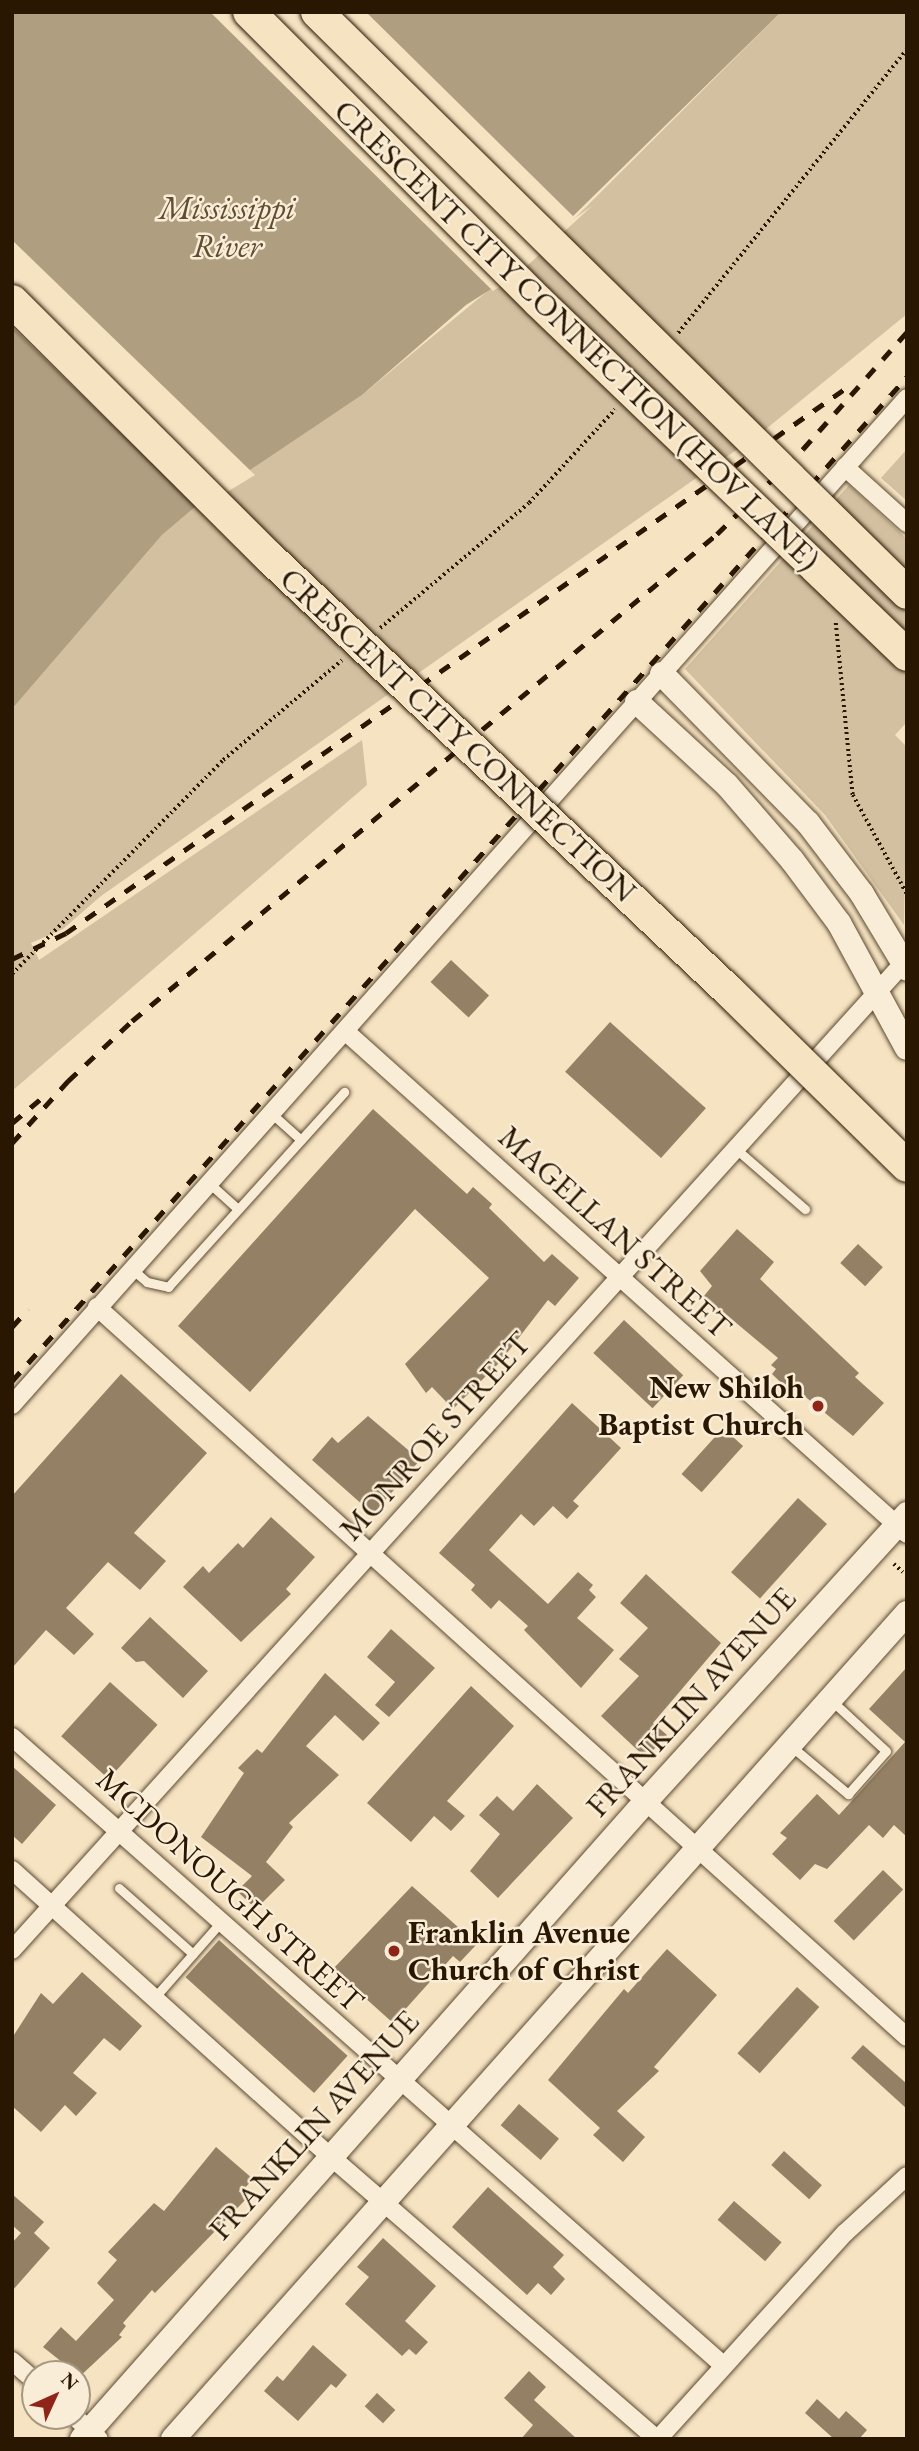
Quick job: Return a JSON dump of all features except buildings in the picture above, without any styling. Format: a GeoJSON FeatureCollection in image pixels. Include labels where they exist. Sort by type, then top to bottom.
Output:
{"type":"FeatureCollection","features":[{"type":"Feature","properties":{"kind":"highway","name":"CRESCENT CITY CONNECTION (HOV LANE)"},"geometry":{"type":"LineString","coordinates":[[249,12],[538,301],[907,655]]}},
{"type":"Feature","properties":{"kind":"highway"},"geometry":{"type":"LineString","coordinates":[[317,12],[907,593]]}},
{"type":"Feature","properties":{"kind":"highway","name":"CRESCENT CITY CONNECTION"},"geometry":{"type":"LineString","coordinates":[[12,300],[279,567],[730,992],[907,1166]]}},
{"type":"Feature","properties":{"kind":"main road"},"geometry":{"type":"LineString","coordinates":[[662,674],[808,823],[862,894],[906,964]]}},
{"type":"Feature","properties":{"kind":"main road"},"geometry":{"type":"LineString","coordinates":[[637,702],[727,785],[792,860],[839,923],[907,1048]]}},
{"type":"Feature","properties":{"kind":"main road","name":"FRANKLIN AVENUE"},"geometry":{"type":"LineString","coordinates":[[86,2431],[646,1801],[903,1525]]}},
{"type":"Feature","properties":{"kind":"main road"},"geometry":{"type":"LineString","coordinates":[[173,2439],[381,2201],[907,1612]]}},
{"type":"Feature","properties":{"kind":"street"},"geometry":{"type":"LineString","coordinates":[[12,1405],[907,398]]}},
{"type":"Feature","properties":{"kind":"street"},"geometry":{"type":"LineString","coordinates":[[845,467],[907,523]]}},
{"type":"Feature","properties":{"kind":"street","name":"MONROE STREET"},"geometry":{"type":"LineString","coordinates":[[12,1951],[620,1274],[876,992],[906,964]]}},
{"type":"Feature","properties":{"kind":"street","name":"MAGELLAN STREET"},"geometry":{"type":"LineString","coordinates":[[345,1031],[903,1525]]}},
{"type":"Feature","properties":{"kind":"street"},"geometry":{"type":"LineString","coordinates":[[97,1307],[907,2037]]}},
{"type":"Feature","properties":{"kind":"street","name":"MCDONOUGH STREET"},"geometry":{"type":"LineString","coordinates":[[12,1737],[723,2365]]}},
{"type":"Feature","properties":{"kind":"street"},"geometry":{"type":"LineString","coordinates":[[12,1870],[381,2201],[657,2439],[845,2233],[907,2176]]}},
{"type":"Feature","properties":{"kind":"lane"},"geometry":{"type":"LineString","coordinates":[[132,1269],[146,1282],[168,1287],[344,1092]]}},
{"type":"Feature","properties":{"kind":"lane"},"geometry":{"type":"LineString","coordinates":[[271,1113],[301,1140]]}},
{"type":"Feature","properties":{"kind":"lane"},"geometry":{"type":"LineString","coordinates":[[735,1148],[805,1209]]}},
{"type":"Feature","properties":{"kind":"lane"},"geometry":{"type":"LineString","coordinates":[[209,1183],[238,1209]]}},
{"type":"Feature","properties":{"kind":"lane"},"geometry":{"type":"LineString","coordinates":[[790,1745],[848,1794],[886,1751],[831,1700]]}},
{"type":"Feature","properties":{"kind":"lane"},"geometry":{"type":"LineString","coordinates":[[119,1888],[193,1954]]}},
{"type":"Feature","properties":{"kind":"lane"},"geometry":{"type":"LineString","coordinates":[[155,1997],[221,1922]]}},
{"type":"Feature","properties":{"kind":"path"},"geometry":{"type":"LineString","coordinates":[[676,336],[907,49]]}},
{"type":"Feature","properties":{"kind":"path"},"geometry":{"type":"LineString","coordinates":[[371,636],[529,503],[624,398]]}},
{"type":"Feature","properties":{"kind":"path"},"geometry":{"type":"LineString","coordinates":[[837,614],[840,696],[853,795],[907,894]]}},
{"type":"Feature","properties":{"kind":"path"},"geometry":{"type":"LineString","coordinates":[[12,974],[223,760],[350,653]]}},
{"type":"Feature","properties":{"kind":"path"},"geometry":{"type":"LineString","coordinates":[[894,1564],[903,1572]]}},
{"type":"Feature","properties":{"kind":"shaded area"},"geometry":{"type":"Polygon","coordinates":[[[781,12],[907,12],[907,314],[766,429],[101,896],[63,929],[31,943],[39,960],[362,740],[367,785],[12,1091],[12,709],[162,535],[195,507],[362,395],[570,223],[781,12]]]}},
{"type":"Feature","properties":{"kind":"shaded area"},"geometry":{"type":"Polygon","coordinates":[[[907,449],[907,501],[881,478],[907,449]]]}},
{"type":"Feature","properties":{"kind":"shaded area"},"geometry":{"type":"Polygon","coordinates":[[[849,485],[907,539],[907,722],[895,735],[907,747],[904,925],[825,815],[685,669],[849,485]]]}},
{"type":"Feature","properties":{"kind":"water","name":"Mississippi River"},"geometry":{"type":"Polygon","coordinates":[[[12,12],[781,12],[513,275],[466,305],[362,395],[195,507],[162,535],[12,709],[12,12]]]}},
{"type":"Feature","properties":{"kind":"pier"},"geometry":{"type":"Polygon","coordinates":[[[210,12],[366,12],[575,218],[592,206],[515,277],[493,291],[210,12]]]}},
{"type":"Feature","properties":{"kind":"pier"},"geometry":{"type":"Polygon","coordinates":[[[12,240],[255,475],[199,509],[12,327],[12,240]]]}},
{"type":"Feature","properties":{"kind":"railway"},"geometry":{"type":"LineString","coordinates":[[12,1143],[68,1081],[132,1021],[717,534],[803,449],[907,332]]}},
{"type":"Feature","properties":{"kind":"railway"},"geometry":{"type":"LineString","coordinates":[[12,1381],[907,377]]}},
{"type":"Feature","properties":{"kind":"railway"},"geometry":{"type":"LineString","coordinates":[[12,959],[66,933],[846,388]]}},
{"type":"Feature","properties":{"kind":"railway"},"geometry":{"type":"LineString","coordinates":[[12,1123],[42,1098]]}},
{"type":"Feature","properties":{"kind":"railway"},"geometry":{"type":"LineString","coordinates":[[12,1327],[28,1309]]}},
{"type":"Feature","properties":{"kind":"place","name":"New Shiloh Baptist Church"},"geometry":{"type":"Point","coordinates":[818,1406]}},
{"type":"Feature","properties":{"kind":"place","name":"Franklin Avenue Church of Christ"},"geometry":{"type":"Point","coordinates":[394,1951]}}]}
